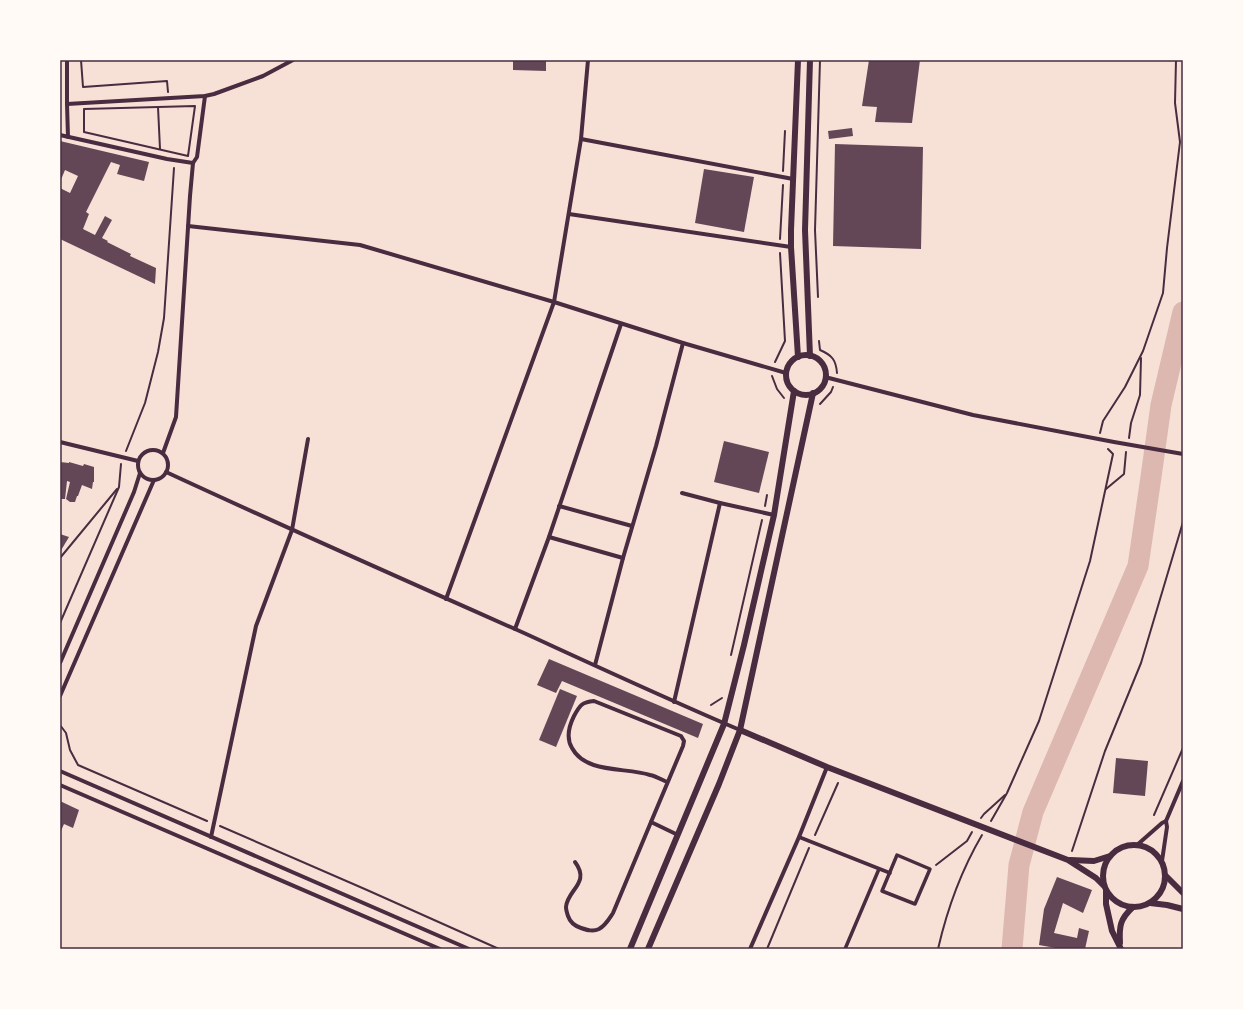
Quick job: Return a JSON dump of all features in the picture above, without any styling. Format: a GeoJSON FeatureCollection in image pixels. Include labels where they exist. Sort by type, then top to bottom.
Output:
{"type":"FeatureCollection","features":[{"type":"Feature","properties":{"kind":"street"},"geometry":{"type":"LineString","coordinates":[[67,60],[68,136]]}},
{"type":"Feature","properties":{"kind":"street"},"geometry":{"type":"LineString","coordinates":[[67,104],[205,96],[263,76],[294,60]]}},
{"type":"Feature","properties":{"kind":"street"},"geometry":{"type":"LineString","coordinates":[[446,599],[554,302],[581,139],[588,60]]}},
{"type":"Feature","properties":{"kind":"street"},"geometry":{"type":"LineString","coordinates":[[798,60],[791,247],[798,357]]}},
{"type":"Feature","properties":{"kind":"street"},"geometry":{"type":"LineString","coordinates":[[810,60],[805,230],[810,356]]}},
{"type":"Feature","properties":{"kind":"street"},"geometry":{"type":"LineString","coordinates":[[163,453],[176,417],[193,163],[197,157],[205,96]]}},
{"type":"Feature","properties":{"kind":"street"},"geometry":{"type":"LineString","coordinates":[[60,135],[167,159],[193,163]]}},
{"type":"Feature","properties":{"kind":"street"},"geometry":{"type":"LineString","coordinates":[[581,139],[793,179]]}},
{"type":"Feature","properties":{"kind":"street"},"geometry":{"type":"LineString","coordinates":[[569,214],[791,247]]}},
{"type":"Feature","properties":{"kind":"street"},"geometry":{"type":"LineString","coordinates":[[188,226],[360,245],[554,302],[683,343],[786,373]]}},
{"type":"Feature","properties":{"kind":"street"},"geometry":{"type":"LineString","coordinates":[[514,629],[549,537],[622,324]]}},
{"type":"Feature","properties":{"kind":"street"},"geometry":{"type":"LineString","coordinates":[[595,665],[683,343]]}},
{"type":"Feature","properties":{"kind":"street"},"geometry":{"type":"LineString","coordinates":[[804,355],[810,356],[822,363],[825,377],[821,387],[813,393],[803,394],[794,391],[788,383],[786,373],[790,363],[798,357],[804,355]]}},
{"type":"Feature","properties":{"kind":"street"},"geometry":{"type":"LineString","coordinates":[[825,377],[973,415],[1183,454]]}},
{"type":"Feature","properties":{"kind":"street"},"geometry":{"type":"LineString","coordinates":[[630,949],[724,724],[741,659],[774,515],[794,391]]}},
{"type":"Feature","properties":{"kind":"street"},"geometry":{"type":"LineString","coordinates":[[648,949],[719,784],[740,730],[813,393]]}},
{"type":"Feature","properties":{"kind":"street"},"geometry":{"type":"LineString","coordinates":[[211,837],[256,626],[292,530],[308,439]]}},
{"type":"Feature","properties":{"kind":"street"},"geometry":{"type":"LineString","coordinates":[[60,442],[138,461]]}},
{"type":"Feature","properties":{"kind":"street"},"geometry":{"type":"LineString","coordinates":[[153,450],[163,453],[168,464],[166,472],[161,478],[154,480],[146,479],[137,468],[141,455],[146,451],[153,450]]}},
{"type":"Feature","properties":{"kind":"street"},"geometry":{"type":"LineString","coordinates":[[166,472],[724,724],[827,767],[1066,859],[1096,878],[1105,888],[1111,897],[1118,903],[1126,906],[1142,906],[1150,903],[1157,898],[1162,890],[1166,876],[1165,868],[1157,855],[1145,846],[1130,845],[1122,847],[1110,856],[1103,870],[1103,878],[1105,888],[1106,904],[1112,931],[1121,948]]}},
{"type":"Feature","properties":{"kind":"street"},"geometry":{"type":"LineString","coordinates":[[60,663],[134,492],[140,473]]}},
{"type":"Feature","properties":{"kind":"street"},"geometry":{"type":"LineString","coordinates":[[60,696],[154,480]]}},
{"type":"Feature","properties":{"kind":"street"},"geometry":{"type":"LineString","coordinates":[[682,493],[774,515]]}},
{"type":"Feature","properties":{"kind":"street"},"geometry":{"type":"LineString","coordinates":[[674,702],[720,503]]}},
{"type":"Feature","properties":{"kind":"street"},"geometry":{"type":"LineString","coordinates":[[559,506],[632,526]]}},
{"type":"Feature","properties":{"kind":"street"},"geometry":{"type":"LineString","coordinates":[[549,537],[623,558]]}},
{"type":"Feature","properties":{"kind":"street"},"geometry":{"type":"LineString","coordinates":[[574,862],[580,868],[580,877],[566,907],[569,920],[576,926],[589,931],[598,930],[607,923],[613,912],[683,746],[684,741],[681,736],[594,701],[586,702],[579,706],[568,733],[569,743],[574,754],[582,760],[596,766],[650,774],[667,782]]}},
{"type":"Feature","properties":{"kind":"street"},"geometry":{"type":"LineString","coordinates":[[750,949],[799,837],[827,767]]}},
{"type":"Feature","properties":{"kind":"street"},"geometry":{"type":"LineString","coordinates":[[60,771],[470,949]]}},
{"type":"Feature","properties":{"kind":"street"},"geometry":{"type":"LineString","coordinates":[[1162,861],[1167,827],[1166,821],[1183,781]]}},
{"type":"Feature","properties":{"kind":"street"},"geometry":{"type":"LineString","coordinates":[[60,785],[440,949]]}},
{"type":"Feature","properties":{"kind":"street"},"geometry":{"type":"LineString","coordinates":[[1137,845],[1166,821]]}},
{"type":"Feature","properties":{"kind":"street"},"geometry":{"type":"LineString","coordinates":[[651,822],[678,835]]}},
{"type":"Feature","properties":{"kind":"street"},"geometry":{"type":"LineString","coordinates":[[799,837],[890,873]]}},
{"type":"Feature","properties":{"kind":"street"},"geometry":{"type":"LineString","coordinates":[[897,855],[930,868],[915,904],[882,891],[890,873],[897,855]]}},
{"type":"Feature","properties":{"kind":"street"},"geometry":{"type":"LineString","coordinates":[[1066,859],[1094,860],[1110,856]]}},
{"type":"Feature","properties":{"kind":"street"},"geometry":{"type":"LineString","coordinates":[[845,949],[879,869]]}},
{"type":"Feature","properties":{"kind":"street"},"geometry":{"type":"LineString","coordinates":[[1166,876],[1183,893]]}},
{"type":"Feature","properties":{"kind":"street"},"geometry":{"type":"LineString","coordinates":[[1150,903],[1167,905],[1183,910]]}},
{"type":"Feature","properties":{"kind":"street"},"geometry":{"type":"LineString","coordinates":[[1121,948],[1120,924],[1126,914],[1133,907]]}},
{"type":"Feature","properties":{"kind":"path"},"geometry":{"type":"LineString","coordinates":[[81,60],[83,87],[167,81]]}},
{"type":"Feature","properties":{"kind":"path"},"geometry":{"type":"LineString","coordinates":[[818,300],[815,230],[820,60]]}},
{"type":"Feature","properties":{"kind":"path"},"geometry":{"type":"LineString","coordinates":[[989,824],[1007,793],[1039,721],[1090,561],[1113,454],[1098,438],[1102,421],[1125,387],[1144,351],[1163,293],[1180,142],[1175,103],[1176,60]]}},
{"type":"Feature","properties":{"kind":"path"},"geometry":{"type":"LineString","coordinates":[[195,106],[188,156],[84,132],[84,109],[158,107],[195,106]]}},
{"type":"Feature","properties":{"kind":"path"},"geometry":{"type":"LineString","coordinates":[[158,107],[160,149]]}},
{"type":"Feature","properties":{"kind":"path"},"geometry":{"type":"LineString","coordinates":[[785,130],[780,245],[785,341],[772,369],[772,375],[777,389],[785,400]]}},
{"type":"Feature","properties":{"kind":"path"},"geometry":{"type":"LineString","coordinates":[[125,454],[145,403],[158,352],[164,318],[174,168]]}},
{"type":"Feature","properties":{"kind":"path"},"geometry":{"type":"LineString","coordinates":[[819,339],[820,350],[832,357],[836,365],[836,380]]}},
{"type":"Feature","properties":{"kind":"path"},"geometry":{"type":"LineString","coordinates":[[1128,444],[1131,423],[1140,395],[1140,357]]}},
{"type":"Feature","properties":{"kind":"path"},"geometry":{"type":"LineString","coordinates":[[1105,490],[1124,474],[1127,451]]}},
{"type":"Feature","properties":{"kind":"path"},"geometry":{"type":"LineString","coordinates":[[60,623],[119,487],[121,469]]}},
{"type":"Feature","properties":{"kind":"path"},"geometry":{"type":"LineString","coordinates":[[60,558],[119,487]]}},
{"type":"Feature","properties":{"kind":"path"},"geometry":{"type":"LineString","coordinates":[[730,659],[768,490]]}},
{"type":"Feature","properties":{"kind":"path"},"geometry":{"type":"LineString","coordinates":[[1072,852],[1105,751],[1141,663],[1183,522]]}},
{"type":"Feature","properties":{"kind":"path"},"geometry":{"type":"LineString","coordinates":[[711,705],[722,698]]}},
{"type":"Feature","properties":{"kind":"path"},"geometry":{"type":"LineString","coordinates":[[60,725],[66,733],[70,750],[78,765],[499,949]]}},
{"type":"Feature","properties":{"kind":"path"},"geometry":{"type":"LineString","coordinates":[[1154,815],[1183,748]]}},
{"type":"Feature","properties":{"kind":"path"},"geometry":{"type":"LineString","coordinates":[[767,949],[838,783]]}},
{"type":"Feature","properties":{"kind":"path"},"geometry":{"type":"LineString","coordinates":[[938,949],[949,912],[970,856],[985,830]]}},
{"type":"Feature","properties":{"kind":"building"},"geometry":{"type":"Polygon","coordinates":[[[513,60],[546,60],[546,71],[513,70],[513,60]]]}},
{"type":"Feature","properties":{"kind":"building"},"geometry":{"type":"Polygon","coordinates":[[[869,60],[920,60],[912,123],[875,122],[877,107],[862,106],[869,60]]]}},
{"type":"Feature","properties":{"kind":"building"},"geometry":{"type":"Polygon","coordinates":[[[852,128],[853,136],[829,139],[828,131],[852,128]]]}},
{"type":"Feature","properties":{"kind":"building"},"geometry":{"type":"Polygon","coordinates":[[[60,141],[149,162],[144,181],[117,174],[120,165],[111,162],[86,212],[89,214],[83,229],[95,235],[105,216],[112,220],[102,238],[131,254],[130,256],[156,268],[155,284],[60,239],[60,188],[70,193],[78,176],[65,170],[60,182],[60,141]]]}},
{"type":"Feature","properties":{"kind":"building"},"geometry":{"type":"Polygon","coordinates":[[[835,144],[923,147],[921,249],[833,246],[835,144]]]}},
{"type":"Feature","properties":{"kind":"building"},"geometry":{"type":"Polygon","coordinates":[[[704,169],[754,177],[744,232],[695,223],[704,169]]]}},
{"type":"Feature","properties":{"kind":"building"},"geometry":{"type":"Polygon","coordinates":[[[724,441],[769,452],[759,493],[714,482],[724,441]]]}},
{"type":"Feature","properties":{"kind":"building"},"geometry":{"type":"Polygon","coordinates":[[[60,462],[69,462],[83,466],[84,464],[94,467],[94,482],[92,489],[82,485],[75,502],[70,502],[66,499],[70,482],[67,481],[65,499],[60,499],[60,462]]]}},
{"type":"Feature","properties":{"kind":"building"},"geometry":{"type":"Polygon","coordinates":[[[60,534],[69,537],[60,552],[60,534]]]}},
{"type":"Feature","properties":{"kind":"building"},"geometry":{"type":"Polygon","coordinates":[[[549,659],[703,724],[698,738],[562,681],[556,693],[537,685],[549,659]]]}},
{"type":"Feature","properties":{"kind":"building"},"geometry":{"type":"Polygon","coordinates":[[[560,689],[577,696],[556,747],[539,740],[560,689]]]}},
{"type":"Feature","properties":{"kind":"building"},"geometry":{"type":"Polygon","coordinates":[[[1116,758],[1148,761],[1145,796],[1113,793],[1116,758]]]}},
{"type":"Feature","properties":{"kind":"building"},"geometry":{"type":"Polygon","coordinates":[[[60,801],[79,810],[73,828],[64,824],[60,833],[60,801]]]}},
{"type":"Feature","properties":{"kind":"building"},"geometry":{"type":"Polygon","coordinates":[[[1057,877],[1092,890],[1083,913],[1063,903],[1054,933],[1077,938],[1079,928],[1089,931],[1085,949],[1061,949],[1039,945],[1044,909],[1057,877]]]}},
{"type":"Feature","properties":{"kind":"waterway"},"geometry":{"type":"LineString","coordinates":[[1012,949],[1019,865],[1033,812],[1138,566],[1161,405],[1183,312]]}}]}
